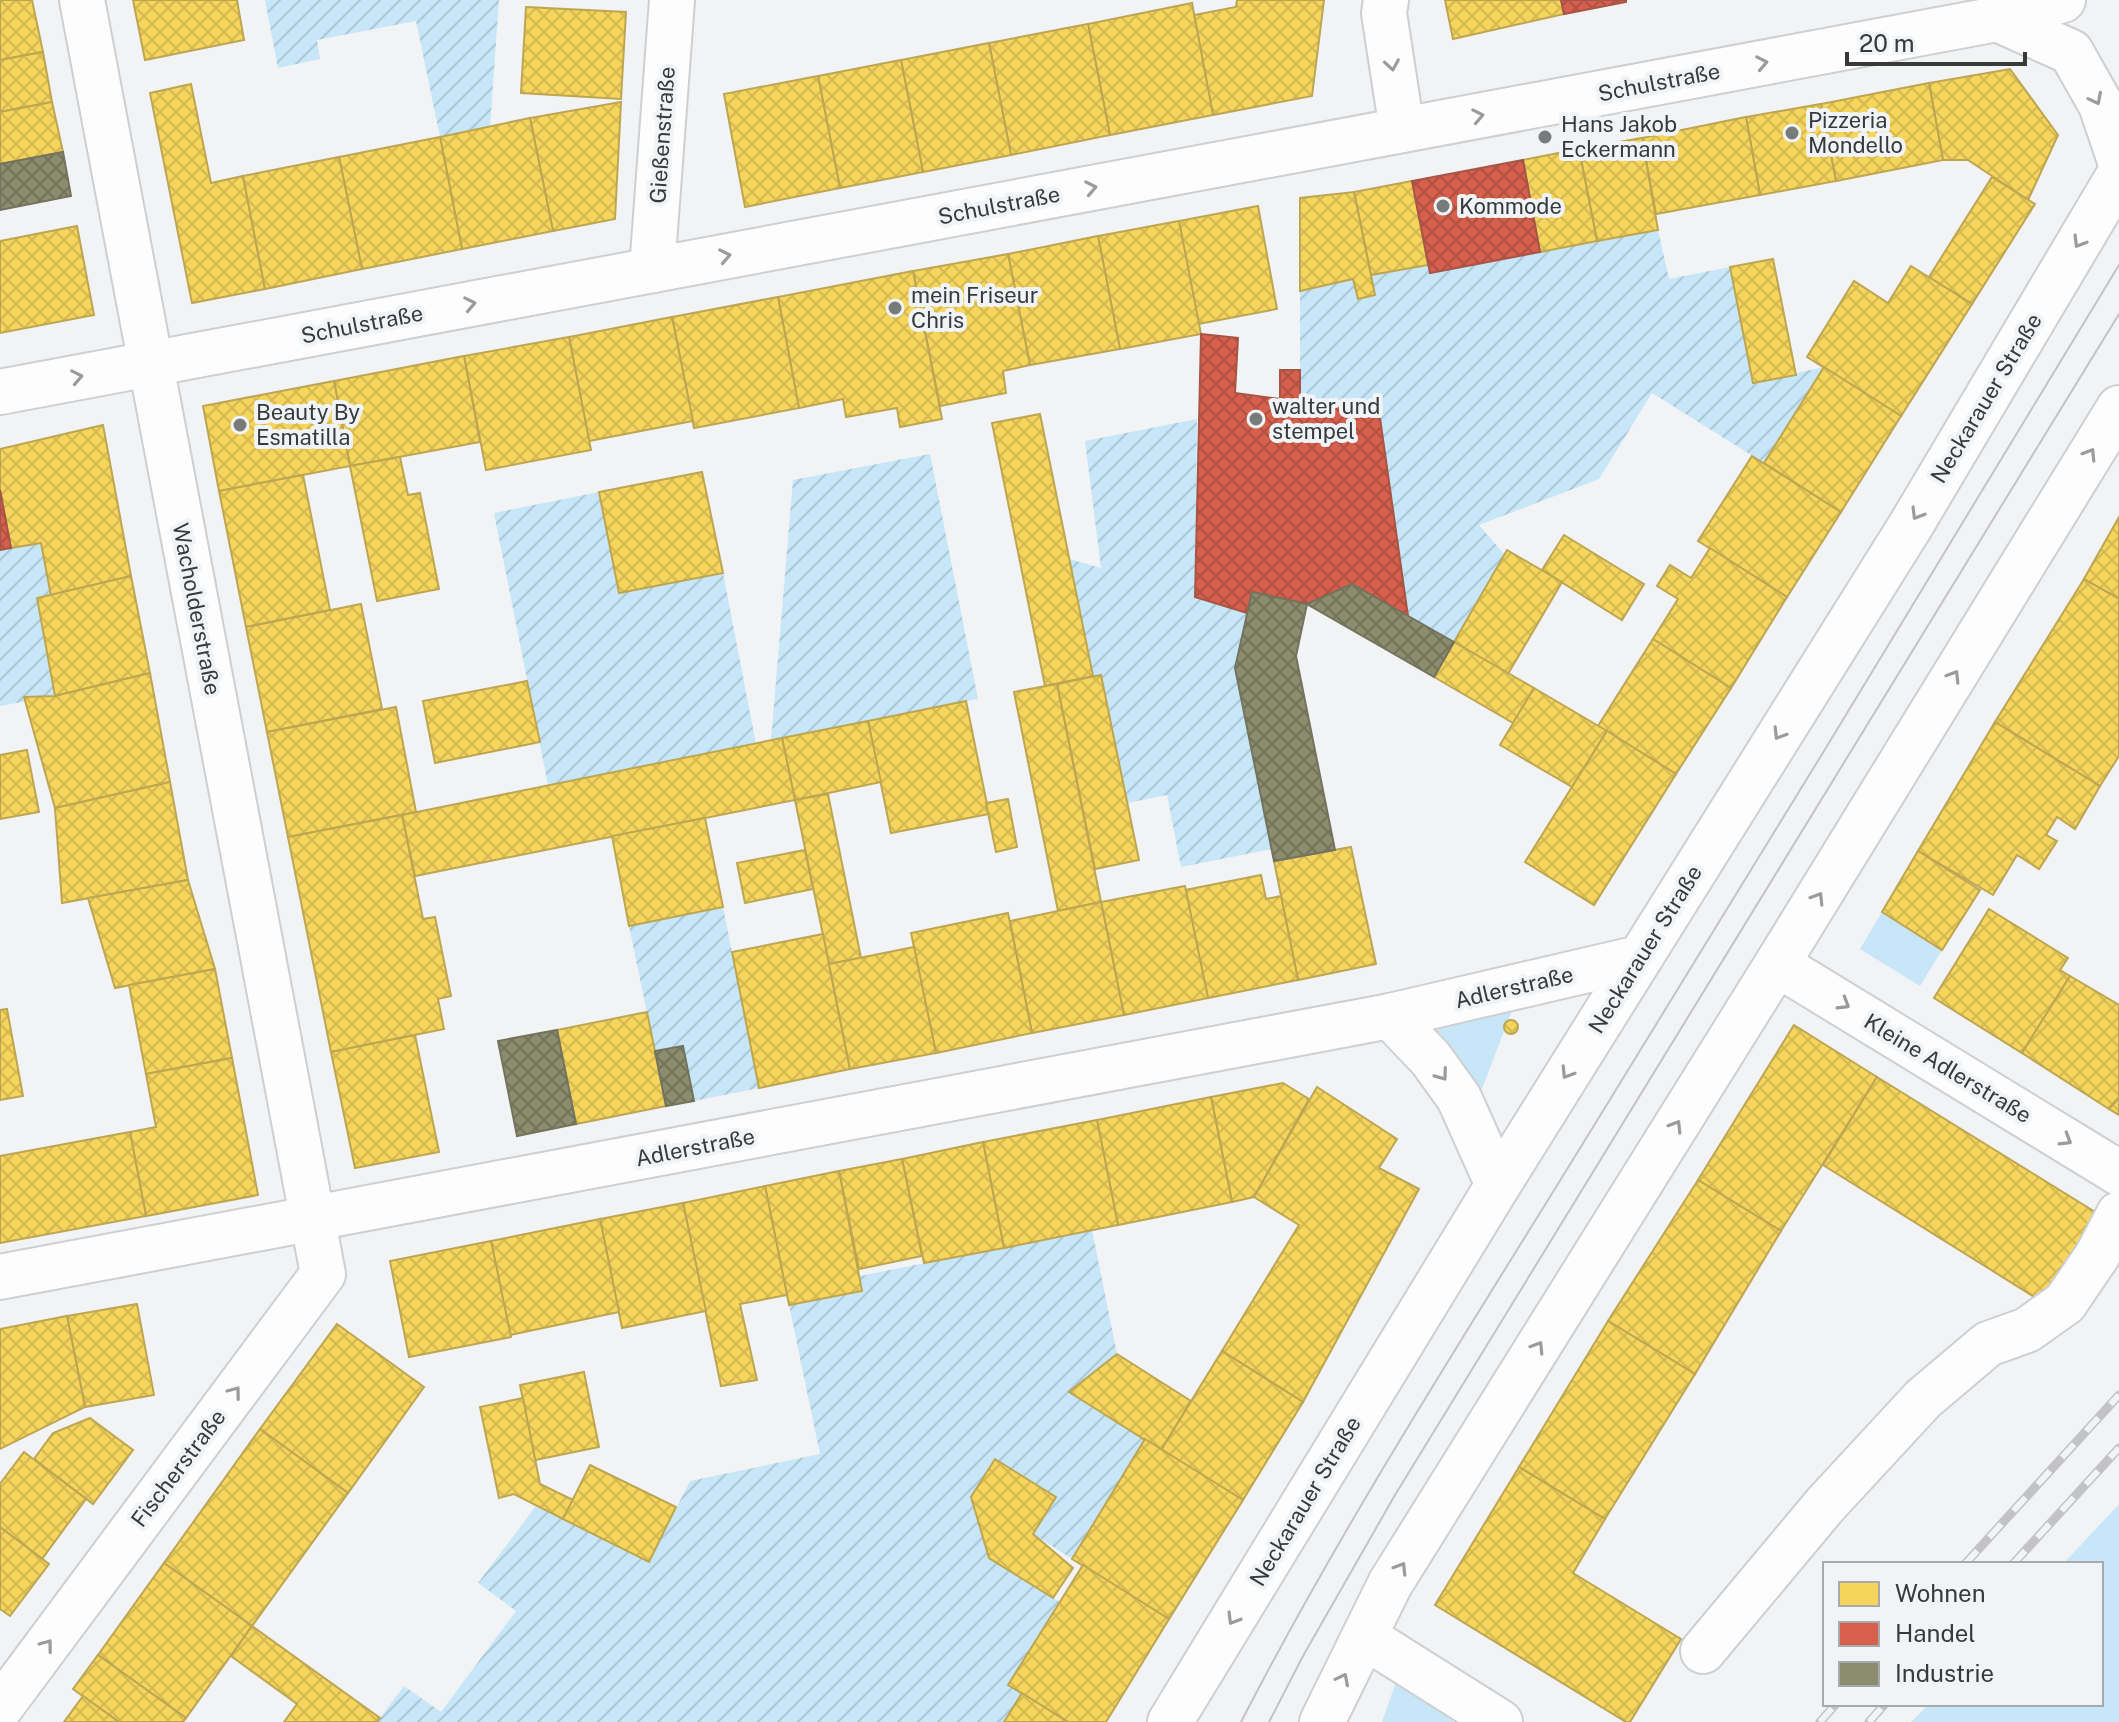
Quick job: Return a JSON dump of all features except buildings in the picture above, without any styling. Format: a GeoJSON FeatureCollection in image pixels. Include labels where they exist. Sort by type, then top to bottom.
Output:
{"type":"FeatureCollection","features":[{"type":"Feature","properties":{"kind":"street","name":"Wacholderstraße"},"geometry":{"type":"LineString","coordinates":[[82,0],[312,1219]]}},
{"type":"Feature","properties":{"kind":"street","name":"Gießenstraße"},"geometry":{"type":"LineString","coordinates":[[652,270],[672,0]]}},
{"type":"Feature","properties":{"kind":"street"},"geometry":{"type":"LineString","coordinates":[[1386,0],[1384,13],[1402,130]]}},
{"type":"Feature","properties":{"kind":"street","name":"Schulstraße"},"geometry":{"type":"LineString","coordinates":[[0,392],[1997,19],[2063,0]]}},
{"type":"Feature","properties":{"kind":"street"},"geometry":{"type":"LineString","coordinates":[[1997,19],[2071,52],[2101,105],[2119,158]]}},
{"type":"Feature","properties":{"kind":"street","name":"Neckarauer Straße"},"geometry":{"type":"LineString","coordinates":[[1170,1722],[1498,1185],[1911,525],[2119,175]]}},
{"type":"Feature","properties":{"kind":"street"},"geometry":{"type":"LineString","coordinates":[[1322,1722],[1390,1584],[2119,410]]}},
{"type":"Feature","properties":{"kind":"street","name":"Adlerstraße"},"geometry":{"type":"LineString","coordinates":[[0,1277],[1390,1016],[1639,958]]}},
{"type":"Feature","properties":{"kind":"street","name":"Kleine Adlerstraße"},"geometry":{"type":"LineString","coordinates":[[1777,964],[2119,1173]]}},
{"type":"Feature","properties":{"kind":"street"},"geometry":{"type":"LineString","coordinates":[[1390,1016],[1431,1059],[1459,1098],[1498,1185]]}},
{"type":"Feature","properties":{"kind":"street"},"geometry":{"type":"LineString","coordinates":[[1703,1651],[1825,1505],[1923,1399],[1988,1344],[2027,1330],[2065,1303],[2097,1256],[2119,1214]]}},
{"type":"Feature","properties":{"kind":"street","name":"Fischerstraße"},"geometry":{"type":"LineString","coordinates":[[0,1708],[323,1274],[312,1219]]}},
{"type":"Feature","properties":{"kind":"street"},"geometry":{"type":"LineString","coordinates":[[1365,1637],[1500,1722]]}},
{"type":"Feature","properties":{"kind":"shaded area"},"geometry":{"type":"Polygon","coordinates":[[[265,0],[499,0],[490,127],[440,137],[416,21],[317,40],[320,59],[278,68],[265,0]]]}},
{"type":"Feature","properties":{"kind":"shaded area"},"geometry":{"type":"Polygon","coordinates":[[[1658,230],[1669,279],[1730,267],[1753,383],[1824,367],[1764,463],[1652,393],[1599,479],[1479,525],[1504,554],[1454,642],[1408,616],[1379,411],[1300,401],[1300,291],[1353,279],[1359,298],[1375,295],[1371,275],[1428,265],[1430,273],[1658,230]]]}},
{"type":"Feature","properties":{"kind":"shaded area"},"geometry":{"type":"Polygon","coordinates":[[[1197,419],[1195,596],[1247,613],[1235,669],[1272,849],[1181,867],[1167,795],[1127,803],[1101,675],[1093,676],[1069,559],[1101,568],[1085,441],[1197,419]]]}},
{"type":"Feature","properties":{"kind":"shaded area"},"geometry":{"type":"Polygon","coordinates":[[[930,454],[978,699],[771,740],[793,480],[930,454]]]}},
{"type":"Feature","properties":{"kind":"shaded area"},"geometry":{"type":"Polygon","coordinates":[[[599,492],[619,593],[723,573],[756,744],[548,785],[494,513],[599,492]]]}},
{"type":"Feature","properties":{"kind":"shaded area"},"geometry":{"type":"Polygon","coordinates":[[[41,543],[51,596],[37,599],[55,696],[0,706],[0,550],[41,543]]]}},
{"type":"Feature","properties":{"kind":"shaded area"},"geometry":{"type":"Polygon","coordinates":[[[723,907],[759,1088],[694,1101],[683,1046],[655,1051],[629,926],[723,907]]]}},
{"type":"Feature","properties":{"kind":"shaded area"},"geometry":{"type":"Polygon","coordinates":[[[1882,912],[1942,950],[1920,986],[1860,949],[1882,912]]]}},
{"type":"Feature","properties":{"kind":"shaded area"},"geometry":{"type":"Polygon","coordinates":[[[1513,1008],[1480,1094],[1452,1050],[1427,1024],[1513,1008]]]}},
{"type":"Feature","properties":{"kind":"shaded area"},"geometry":{"type":"Polygon","coordinates":[[[1092,1230],[1117,1354],[1070,1392],[1145,1439],[1072,1559],[1033,1534],[1055,1497],[995,1459],[971,1497],[989,1558],[1060,1602],[1009,1685],[1022,1693],[1004,1722],[377,1722],[404,1686],[441,1712],[516,1611],[478,1583],[536,1506],[649,1562],[690,1481],[820,1454],[789,1305],[862,1291],[860,1276],[1092,1230]]]}},
{"type":"Feature","properties":{"kind":"shaded area"},"geometry":{"type":"Polygon","coordinates":[[[2119,1504],[2119,1722],[1911,1722],[1927,1706],[2103,1706],[2103,1562],[2065,1562],[2119,1504]]]}},
{"type":"Feature","properties":{"kind":"shaded area"},"geometry":{"type":"Polygon","coordinates":[[[1397,1679],[1454,1722],[1382,1722],[1397,1679]]]}},
{"type":"Feature","properties":{"kind":"tram line"},"geometry":{"type":"LineString","coordinates":[[1241,1722],[1325,1568],[1414,1417],[2119,265]]}},
{"type":"Feature","properties":{"kind":"tram line"},"geometry":{"type":"LineString","coordinates":[[1269,1722],[1395,1495],[2119,314]]}},
{"type":"Feature","properties":{"kind":"railway"},"geometry":{"type":"LineString","coordinates":[[1967,1562],[2119,1395]]}},
{"type":"Feature","properties":{"kind":"railway"},"geometry":{"type":"LineString","coordinates":[[2015,1562],[2119,1448]]}},
{"type":"Feature","properties":{"kind":"railway"},"geometry":{"type":"LineString","coordinates":[[1820,1722],[1834,1706]]}},
{"type":"Feature","properties":{"kind":"railway"},"geometry":{"type":"LineString","coordinates":[[1869,1722],[1883,1706]]}},
{"type":"Feature","properties":{"kind":"place","name":"Pizzeria Mondello"},"geometry":{"type":"Point","coordinates":[1792,133]}},
{"type":"Feature","properties":{"kind":"place","name":"Hans Jakob Eckermann"},"geometry":{"type":"Point","coordinates":[1545,137]}},
{"type":"Feature","properties":{"kind":"place","name":"Kommode"},"geometry":{"type":"Point","coordinates":[1443,206]}},
{"type":"Feature","properties":{"kind":"place","name":"mein Friseur Chris"},"geometry":{"type":"Point","coordinates":[895,308]}},
{"type":"Feature","properties":{"kind":"place","name":"walter und stempel"},"geometry":{"type":"Point","coordinates":[1256,419]}},
{"type":"Feature","properties":{"kind":"place","name":"Beauty By Esmatilla"},"geometry":{"type":"Point","coordinates":[240,425]}}]}
